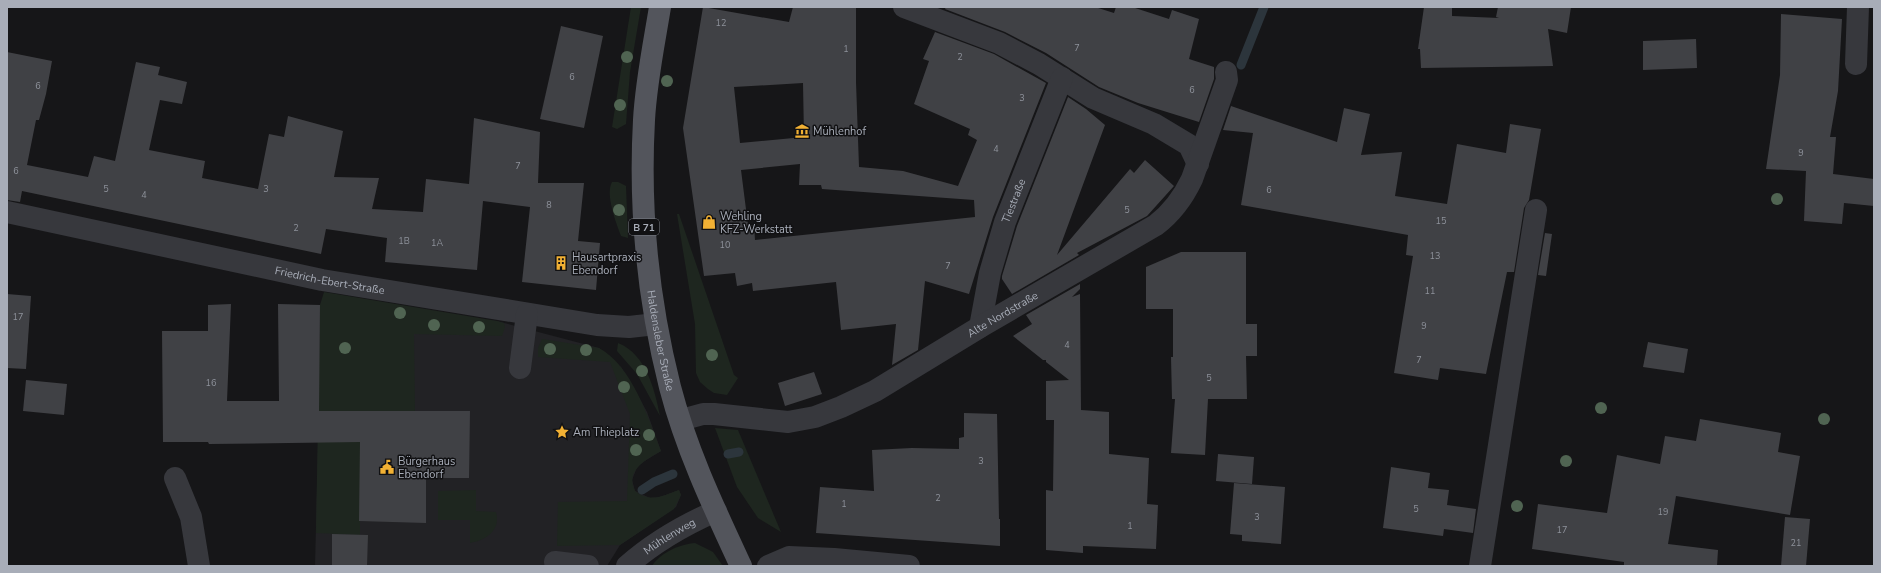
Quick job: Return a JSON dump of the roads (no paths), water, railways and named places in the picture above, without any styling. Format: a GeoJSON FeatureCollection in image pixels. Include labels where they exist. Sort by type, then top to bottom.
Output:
{"type":"FeatureCollection","features":[{"type":"Feature","properties":{"kind":"main road","name":"Haldensleber Straße"},"geometry":{"type":"LineString","coordinates":[[660,7],[646,92],[644,120],[642,171],[646,257],[656,324],[670,387],[688,442],[706,488],[741,566]]}},
{"type":"Feature","properties":{"kind":"street"},"geometry":{"type":"LineString","coordinates":[[904,7],[999,43],[1039,64],[1093,98],[1154,124],[1189,144],[1198,164]]}},
{"type":"Feature","properties":{"kind":"street"},"geometry":{"type":"LineString","coordinates":[[1856,64],[1858,7]]}},
{"type":"Feature","properties":{"kind":"street","name":"Alte Nordstraße"},"geometry":{"type":"LineString","coordinates":[[681,420],[703,414],[714,414],[788,422],[815,417],[847,405],[1156,225],[1170,214],[1185,194],[1198,164],[1227,80],[1226,72]]}},
{"type":"Feature","properties":{"kind":"street","name":"Tiestraße"},"geometry":{"type":"LineString","coordinates":[[980,327],[990,274],[1005,222],[1062,78]]}},
{"type":"Feature","properties":{"kind":"street"},"geometry":{"type":"LineString","coordinates":[[1480,566],[1536,210]]}},
{"type":"Feature","properties":{"kind":"street","name":"Friedrich-Ebert-Straße"},"geometry":{"type":"LineString","coordinates":[[7,212],[322,280],[609,326],[656,324]]}},
{"type":"Feature","properties":{"kind":"street"},"geometry":{"type":"LineString","coordinates":[[520,368],[527,314]]}},
{"type":"Feature","properties":{"kind":"street"},"geometry":{"type":"LineString","coordinates":[[175,478],[191,517],[199,566]]}},
{"type":"Feature","properties":{"kind":"street","name":"Mühlenweg"},"geometry":{"type":"LineString","coordinates":[[627,566],[640,554],[668,536],[697,519],[716,511]]}},
{"type":"Feature","properties":{"kind":"street"},"geometry":{"type":"LineString","coordinates":[[768,566],[789,557],[834,559],[909,566]]}},
{"type":"Feature","properties":{"kind":"street"},"geometry":{"type":"LineString","coordinates":[[555,562],[588,566]]}},
{"type":"Feature","properties":{"kind":"waterway"},"geometry":{"type":"LineString","coordinates":[[1241,65],[1264,7]]}},
{"type":"Feature","properties":{"kind":"waterway"},"geometry":{"type":"LineString","coordinates":[[728,454],[739,452]]}},
{"type":"Feature","properties":{"kind":"waterway"},"geometry":{"type":"LineString","coordinates":[[642,490],[654,482],[673,474]]}},
{"type":"Feature","properties":{"kind":"place","name":"Mühlenhof"},"geometry":{"type":"Point","coordinates":[802,131]}},
{"type":"Feature","properties":{"kind":"place","name":"Wehling KFZ-Werkstatt"},"geometry":{"type":"Point","coordinates":[709,222]}},
{"type":"Feature","properties":{"kind":"place","name":"Hausartpraxis Ebendorf"},"geometry":{"type":"Point","coordinates":[561,263]}},
{"type":"Feature","properties":{"kind":"place","name":"Am Thieplatz"},"geometry":{"type":"Point","coordinates":[562,432]}},
{"type":"Feature","properties":{"kind":"place","name":"Bürgerhaus Ebendorf"},"geometry":{"type":"Point","coordinates":[387,467]}}]}
